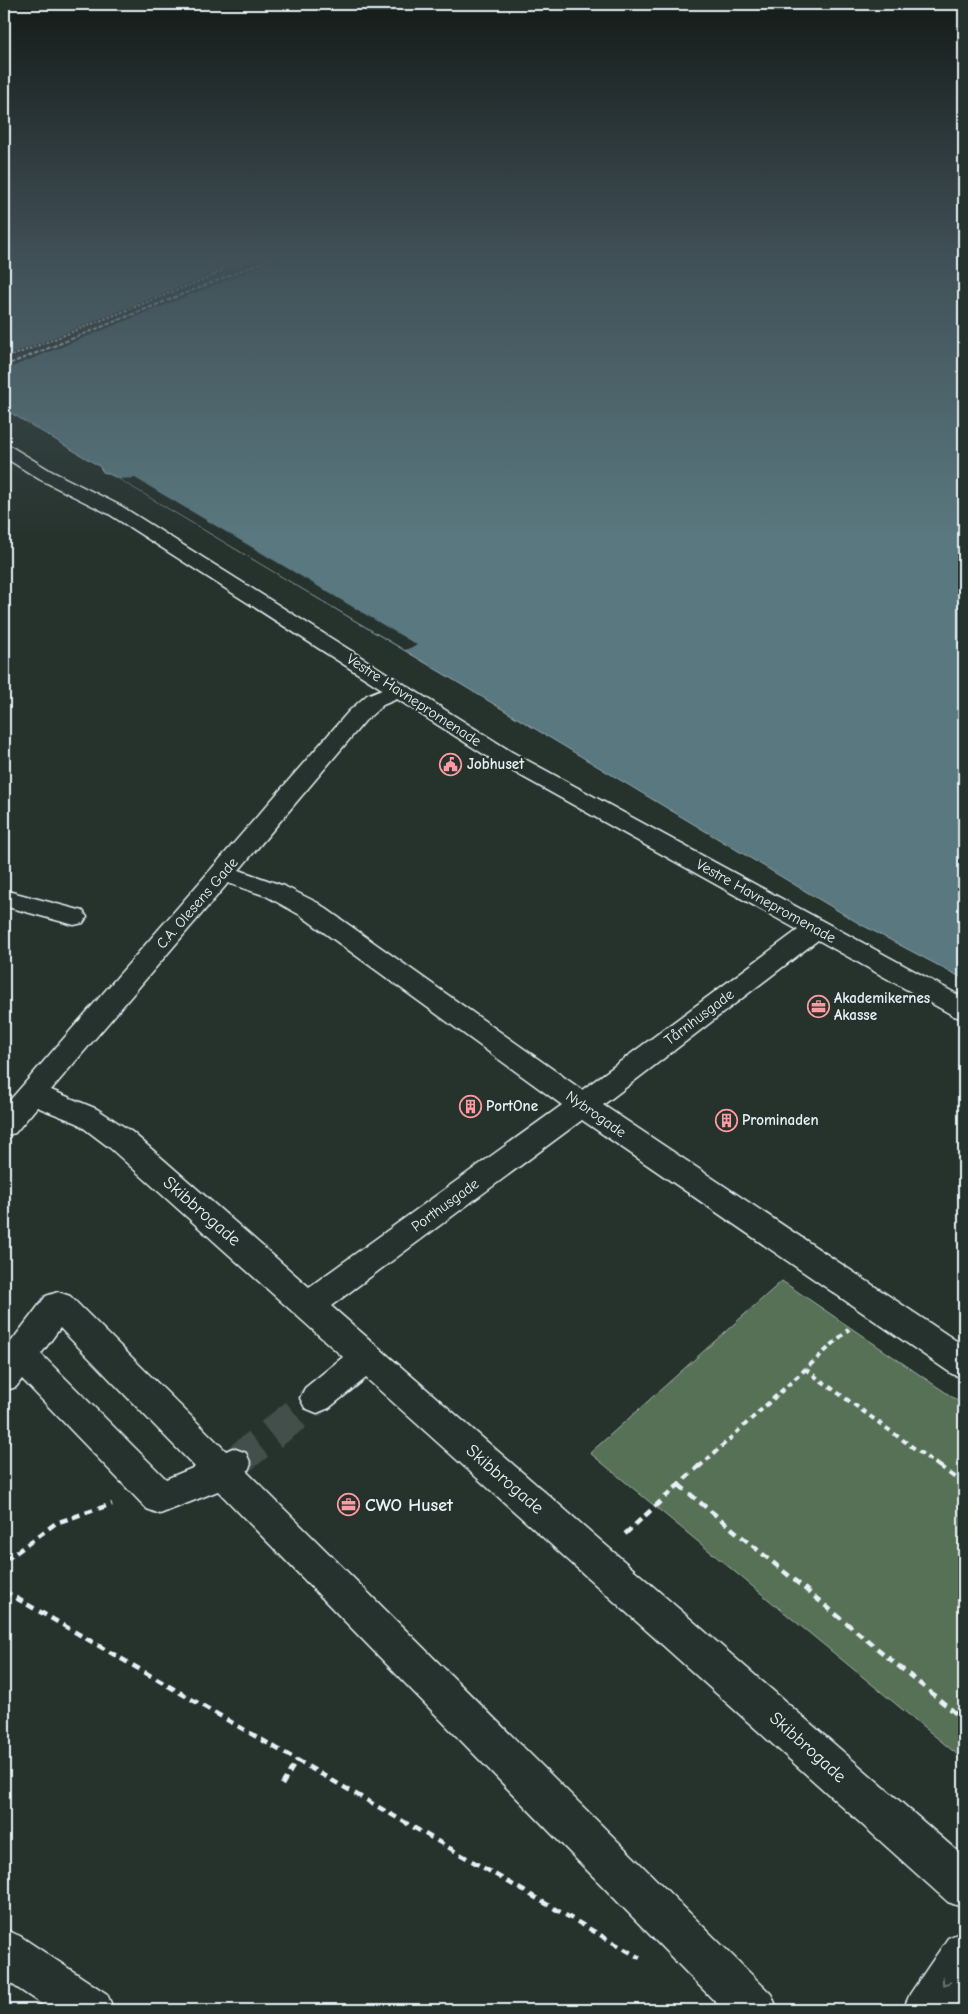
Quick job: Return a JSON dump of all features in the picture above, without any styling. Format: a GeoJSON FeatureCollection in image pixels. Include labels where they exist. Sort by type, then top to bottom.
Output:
{"type":"FeatureCollection","features":[{"type":"Feature","properties":{"kind":"street","name":"Vestre Havnepromenade"},"geometry":{"type":"LineString","coordinates":[[4,450],[45,476],[116,510],[504,757],[964,1010]]}},
{"type":"Feature","properties":{"kind":"street","name":"C.A. Olesens Gade"},"geometry":{"type":"LineString","coordinates":[[4,1126],[224,873],[357,716],[375,700],[398,690]]}},
{"type":"Feature","properties":{"kind":"street","name":"Nybrogade"},"geometry":{"type":"LineString","coordinates":[[224,873],[275,891],[309,909],[582,1105],[964,1364]]}},
{"type":"Feature","properties":{"kind":"street"},"geometry":{"type":"LineString","coordinates":[[4,898],[74,917]]}},
{"type":"Feature","properties":{"kind":"street","name":"Tårnhusgade"},"geometry":{"type":"LineString","coordinates":[[582,1105],[816,929]]}},
{"type":"Feature","properties":{"kind":"street","name":"Skibbrogade"},"geometry":{"type":"LineString","coordinates":[[32,1094],[87,1116],[121,1140],[964,1886]]}},
{"type":"Feature","properties":{"kind":"street","name":"Porthusgade"},"geometry":{"type":"LineString","coordinates":[[308,1305],[582,1105]]}},
{"type":"Feature","properties":{"kind":"street"},"geometry":{"type":"LineString","coordinates":[[228,1468],[160,1498],[12,1366],[58,1305],[228,1468],[755,2010]]}},
{"type":"Feature","properties":{"kind":"street"},"geometry":{"type":"LineString","coordinates":[[316,1398],[368,1357]]}},
{"type":"Feature","properties":{"kind":"street"},"geometry":{"type":"LineString","coordinates":[[4,1952],[91,2010]]}},
{"type":"Feature","properties":{"kind":"street"},"geometry":{"type":"LineString","coordinates":[[926,2010],[964,1954]]}},
{"type":"Feature","properties":{"kind":"path"},"geometry":{"type":"LineString","coordinates":[[4,359],[27,350]]}},
{"type":"Feature","properties":{"kind":"path"},"geometry":{"type":"LineString","coordinates":[[597,1560],[876,1304]]}},
{"type":"Feature","properties":{"kind":"path"},"geometry":{"type":"LineString","coordinates":[[805,1369],[964,1484]]}},
{"type":"Feature","properties":{"kind":"path"},"geometry":{"type":"LineString","coordinates":[[679,1485],[964,1720]]}},
{"type":"Feature","properties":{"kind":"path"},"geometry":{"type":"LineString","coordinates":[[4,1558],[10,1557],[56,1523],[105,1505],[160,1498]]}},
{"type":"Feature","properties":{"kind":"path"},"geometry":{"type":"LineString","coordinates":[[4,1591],[643,1960]]}},
{"type":"Feature","properties":{"kind":"path"},"geometry":{"type":"LineString","coordinates":[[282,1785],[297,1760]]}},
{"type":"Feature","properties":{"kind":"green space"},"geometry":{"type":"Polygon","coordinates":[[[782,1281],[964,1405],[964,1760],[590,1453],[782,1281]]]}},
{"type":"Feature","properties":{"kind":"water"},"geometry":{"type":"Polygon","coordinates":[[[4,350],[964,350],[964,979],[860,924],[119,479],[103,472],[99,466],[4,409],[4,350]]]}},
{"type":"Feature","properties":{"kind":"pier"},"geometry":{"type":"Polygon","coordinates":[[[22,350],[54,350],[4,370],[4,357],[22,350]]]}},
{"type":"Feature","properties":{"kind":"pier"},"geometry":{"type":"Polygon","coordinates":[[[135,478],[417,645],[405,650],[119,479],[135,478]]]}},
{"type":"Feature","properties":{"kind":"tunnel"},"geometry":{"type":"LineString","coordinates":[[233,1464],[317,1398]]}},
{"type":"Feature","properties":{"kind":"railway"},"geometry":{"type":"LineString","coordinates":[[4,366],[44,350]]}},
{"type":"Feature","properties":{"kind":"place","name":"Jobhuset"},"geometry":{"type":"Point","coordinates":[451,764]}},
{"type":"Feature","properties":{"kind":"place","name":"Akademikernes Akasse"},"geometry":{"type":"Point","coordinates":[818,1007]}},
{"type":"Feature","properties":{"kind":"place","name":"PortOne"},"geometry":{"type":"Point","coordinates":[470,1106]}},
{"type":"Feature","properties":{"kind":"place","name":"Prominaden"},"geometry":{"type":"Point","coordinates":[726,1120]}},
{"type":"Feature","properties":{"kind":"place","name":"CWO Huset"},"geometry":{"type":"Point","coordinates":[349,1505]}}]}
